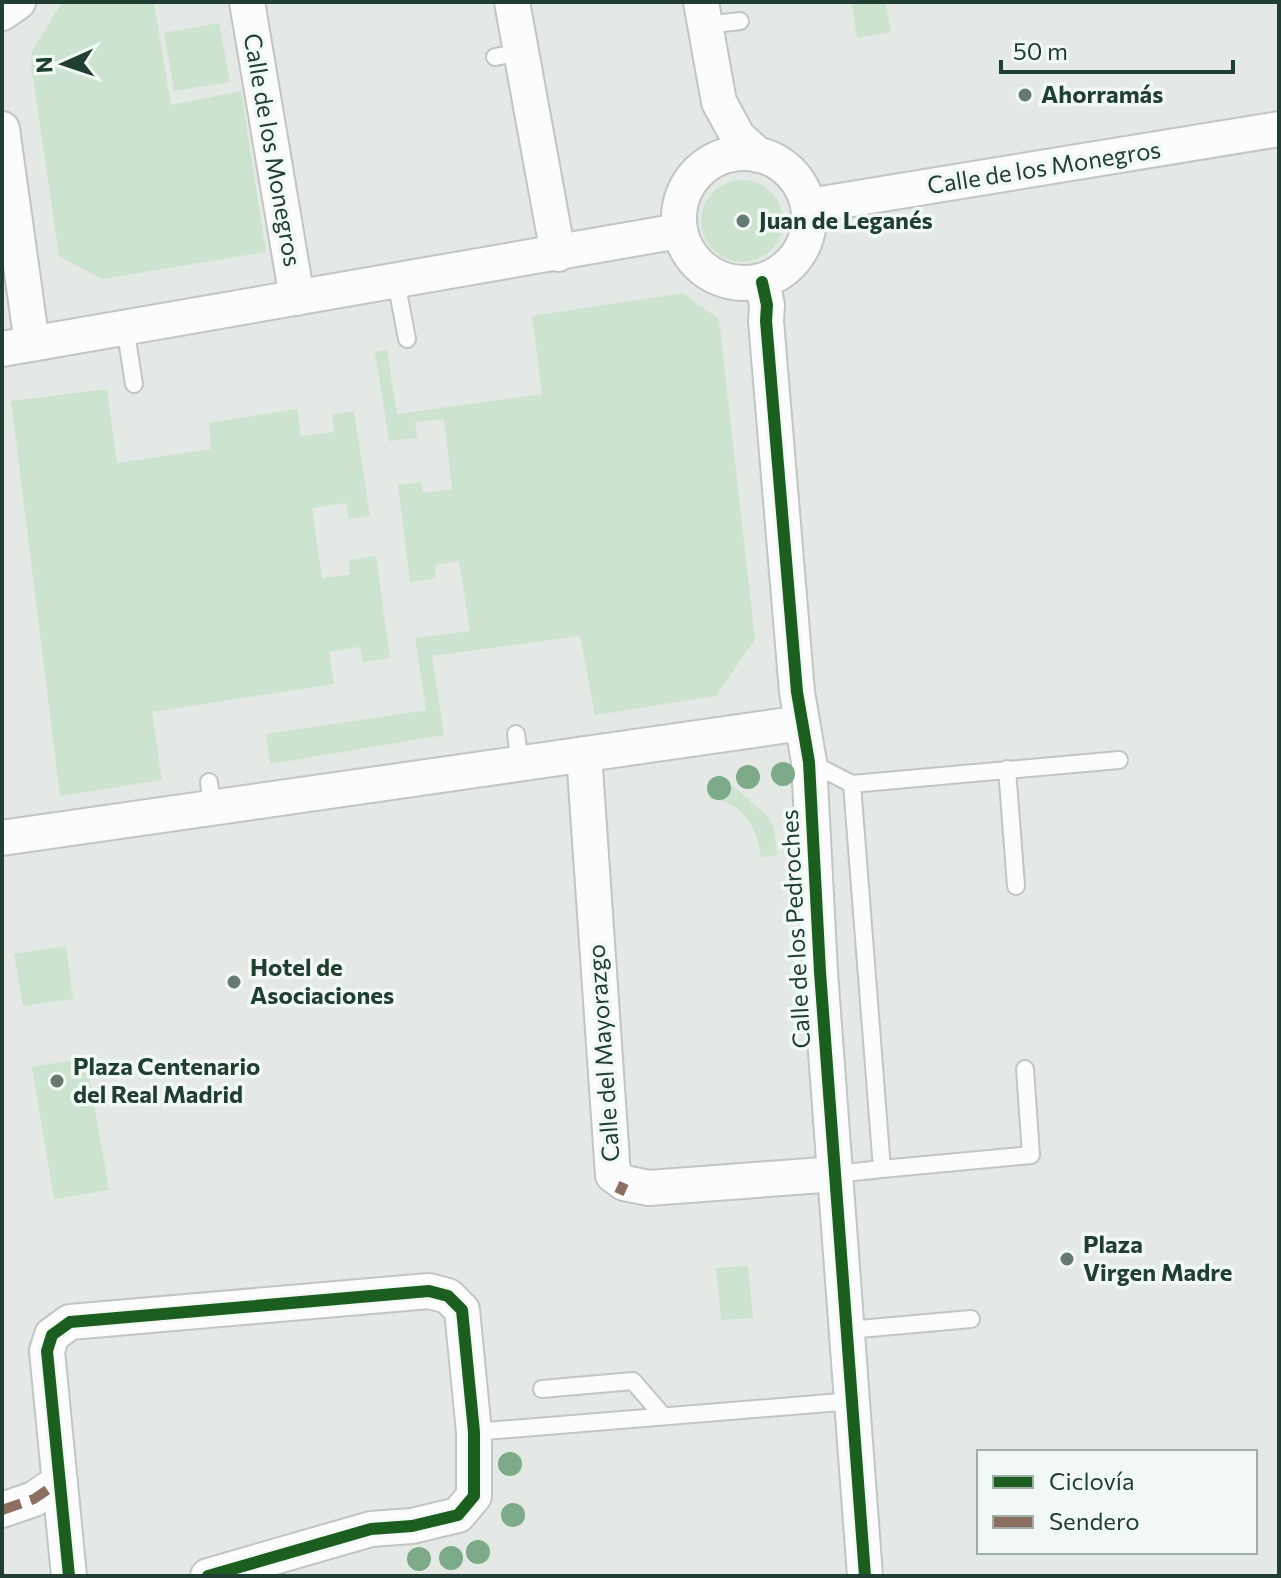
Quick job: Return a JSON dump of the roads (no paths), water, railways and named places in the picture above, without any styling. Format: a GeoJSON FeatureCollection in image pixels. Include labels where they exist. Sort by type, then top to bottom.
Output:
{"type":"FeatureCollection","features":[{"type":"Feature","properties":{"kind":"street"},"geometry":{"type":"LineString","coordinates":[[2,13],[18,2]]}},
{"type":"Feature","properties":{"kind":"street","name":"Calle de los Monegros"},"geometry":{"type":"LineString","coordinates":[[247,2],[274,96],[297,298]]}},
{"type":"Feature","properties":{"kind":"street"},"geometry":{"type":"LineString","coordinates":[[512,2],[508,55],[558,254]]}},
{"type":"Feature","properties":{"kind":"street"},"geometry":{"type":"LineString","coordinates":[[704,14],[719,102],[738,137],[758,155]]}},
{"type":"Feature","properties":{"kind":"street"},"geometry":{"type":"LineString","coordinates":[[2,129],[17,347]]}},
{"type":"Feature","properties":{"kind":"street","name":"Calle de los Monegros"},"geometry":{"type":"LineString","coordinates":[[809,206],[1279,129]]}},
{"type":"Feature","properties":{"kind":"street"},"geometry":{"type":"LineString","coordinates":[[743,152],[766,156],[786,167],[801,185],[809,206],[809,231],[800,253],[784,271],[762,282],[731,283],[717,278],[692,259],[679,231],[680,202],[693,176],[715,158],[743,152]]}},
{"type":"Feature","properties":{"kind":"street","name":"Calle de los Monegros"},"geometry":{"type":"LineString","coordinates":[[17,347],[679,231]]}},
{"type":"Feature","properties":{"kind":"street","name":"Calle de los Pedroches"},"geometry":{"type":"LineString","coordinates":[[762,282],[767,305],[797,692],[809,762],[820,972],[865,1576]]}},
{"type":"Feature","properties":{"kind":"street"},"geometry":{"type":"LineString","coordinates":[[2,838],[211,795],[518,748],[584,754],[802,723]]}},
{"type":"Feature","properties":{"kind":"street","name":"Calle del Mayorazgo"},"geometry":{"type":"LineString","coordinates":[[584,754],[613,1175],[621,1189],[835,1174]]}},
{"type":"Feature","properties":{"kind":"street"},"geometry":{"type":"LineString","coordinates":[[69,1576],[47,1351],[52,1335],[70,1322],[429,1291],[448,1296],[462,1310],[474,1432],[474,1496],[458,1515],[412,1526],[371,1529],[208,1576]]}},
{"type":"Feature","properties":{"kind":"street"},"geometry":{"type":"LineString","coordinates":[[2,1510],[34,1499],[60,1481]]}},
{"type":"Feature","properties":{"kind":"lane"},"geometry":{"type":"LineString","coordinates":[[704,14],[740,21]]}},
{"type":"Feature","properties":{"kind":"lane"},"geometry":{"type":"LineString","coordinates":[[396,281],[407,339]]}},
{"type":"Feature","properties":{"kind":"lane"},"geometry":{"type":"LineString","coordinates":[[125,327],[134,384]]}},
{"type":"Feature","properties":{"kind":"lane"},"geometry":{"type":"LineString","coordinates":[[809,762],[852,784],[1119,760]]}},
{"type":"Feature","properties":{"kind":"lane"},"geometry":{"type":"LineString","coordinates":[[1007,769],[1016,886]]}},
{"type":"Feature","properties":{"kind":"lane"},"geometry":{"type":"LineString","coordinates":[[852,784],[882,1169]]}},
{"type":"Feature","properties":{"kind":"lane"},"geometry":{"type":"LineString","coordinates":[[835,1174],[1031,1155],[1025,1069]]}},
{"type":"Feature","properties":{"kind":"lane"},"geometry":{"type":"LineString","coordinates":[[848,1330],[971,1319]]}},
{"type":"Feature","properties":{"kind":"lane"},"geometry":{"type":"LineString","coordinates":[[542,1389],[633,1381],[663,1416]]}},
{"type":"Feature","properties":{"kind":"lane"},"geometry":{"type":"LineString","coordinates":[[474,1432],[853,1401]]}},
{"type":"Feature","properties":{"kind":"place","name":"Ahorramás"},"geometry":{"type":"Point","coordinates":[1025,95]}},
{"type":"Feature","properties":{"kind":"place","name":"Juan de Leganés"},"geometry":{"type":"Point","coordinates":[743,221]}},
{"type":"Feature","properties":{"kind":"place","name":"Hotel de Asociaciones"},"geometry":{"type":"Point","coordinates":[234,982]}},
{"type":"Feature","properties":{"kind":"place","name":"Plaza Centenario del Real Madrid"},"geometry":{"type":"Point","coordinates":[57,1081]}},
{"type":"Feature","properties":{"kind":"place","name":"Plaza Virgen Madre"},"geometry":{"type":"Point","coordinates":[1067,1259]}}]}
